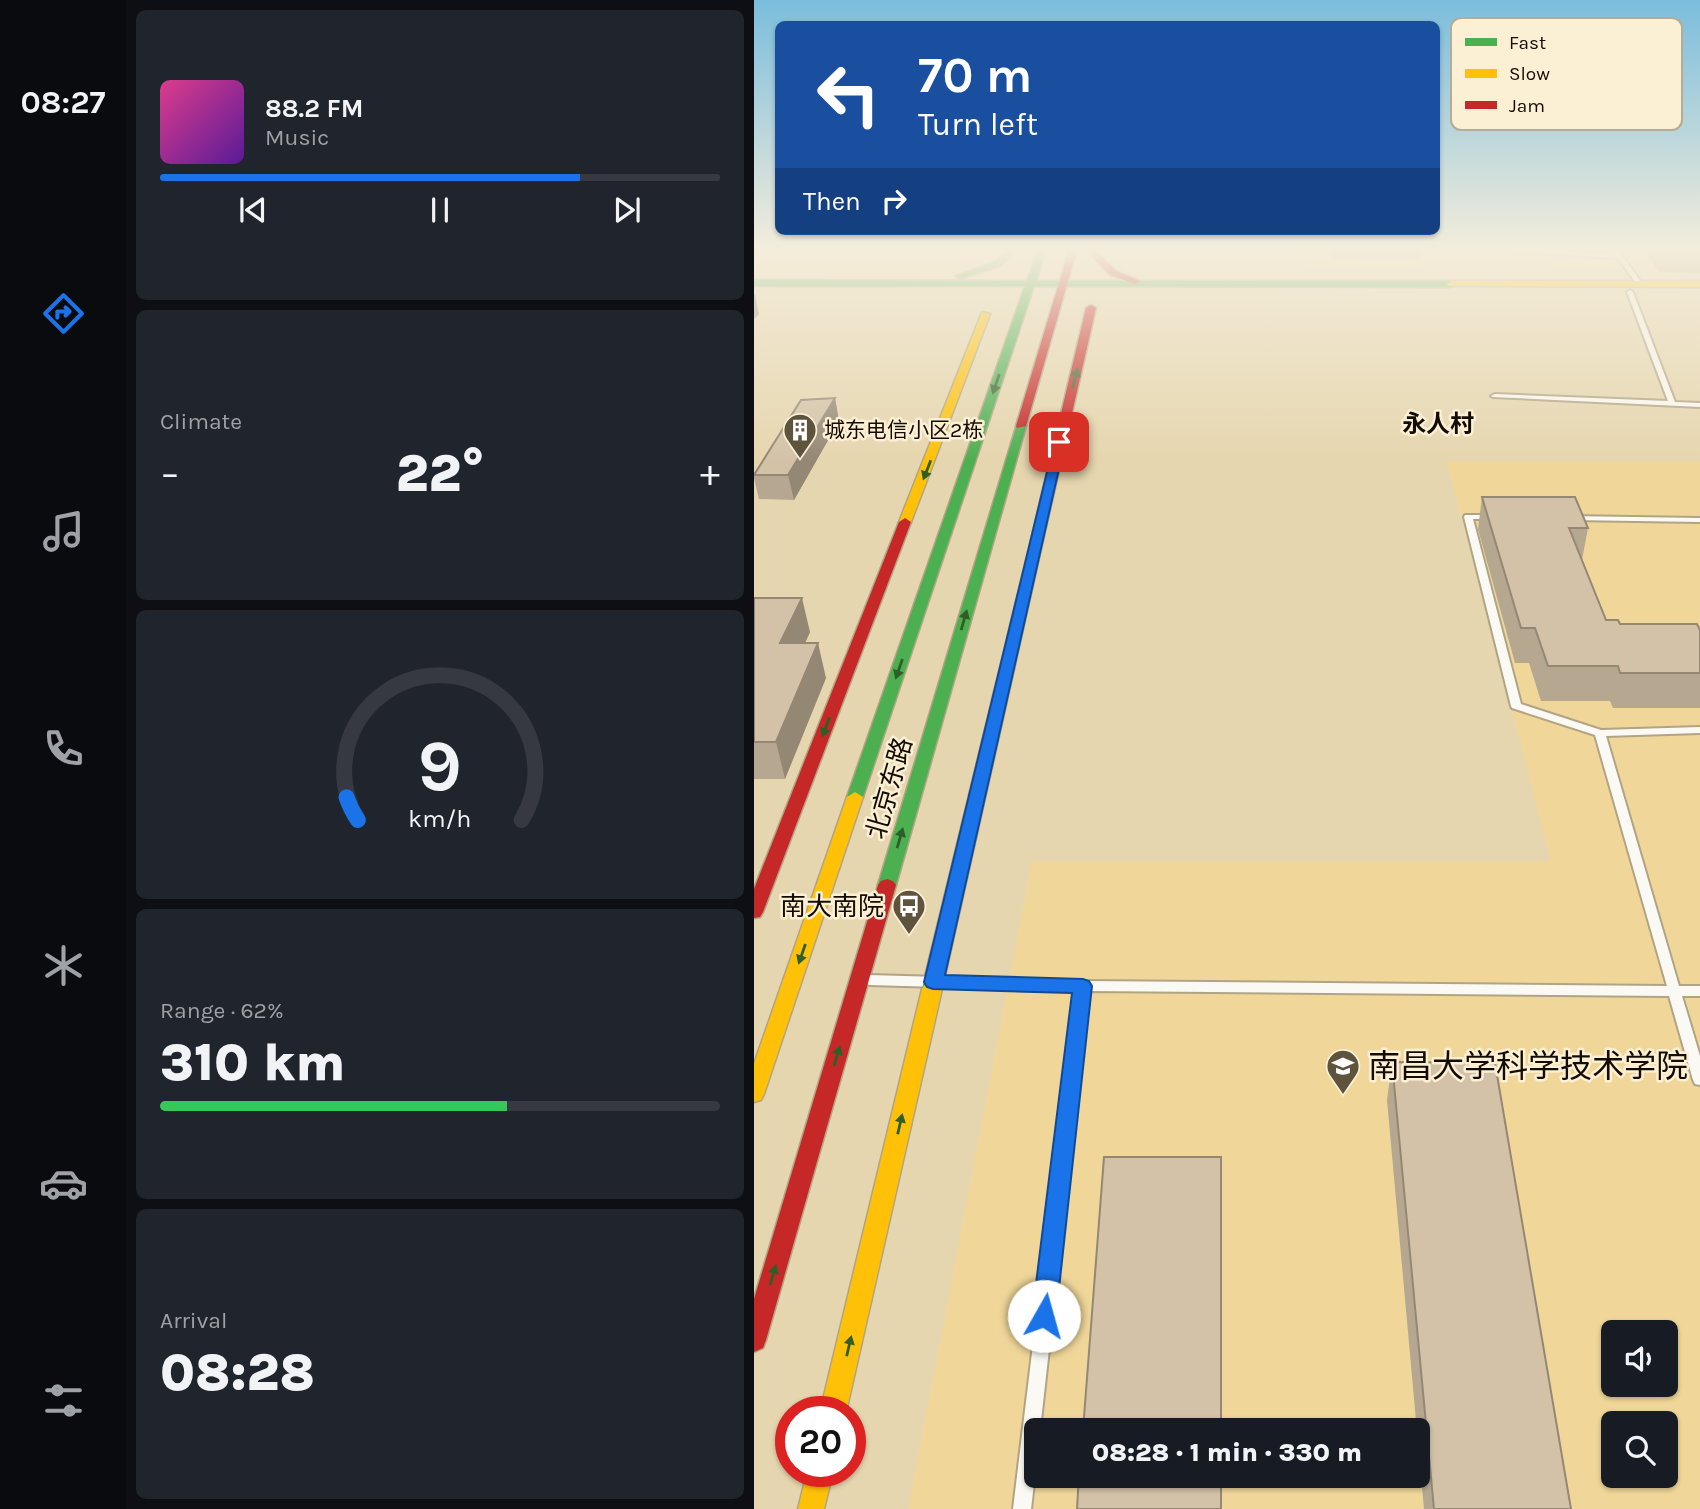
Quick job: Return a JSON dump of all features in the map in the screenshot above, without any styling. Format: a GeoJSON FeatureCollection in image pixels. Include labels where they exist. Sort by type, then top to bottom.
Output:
{"type":"FeatureCollection","features":[{"type":"Feature","properties":{"kind":"main road"},"geometry":{"type":"LineString","coordinates":[[754,912],[983,320]]}},
{"type":"Feature","properties":{"kind":"main road"},"geometry":{"type":"LineString","coordinates":[[992,320],[1000,328],[1008,349]]}},
{"type":"Feature","properties":{"kind":"main road","name":"北京东路"},"geometry":{"type":"LineString","coordinates":[[754,1094],[1018,320]]}},
{"type":"Feature","properties":{"kind":"main road","name":"北京东路"},"geometry":{"type":"LineString","coordinates":[[754,1340],[1051,320]]}},
{"type":"Feature","properties":{"kind":"main road"},"geometry":{"type":"LineString","coordinates":[[1045,341],[1078,320]]}},
{"type":"Feature","properties":{"kind":"main road"},"geometry":{"type":"LineString","coordinates":[[837,1396],[933,982],[1100,320]]}},
{"type":"Feature","properties":{"kind":"main road"},"geometry":{"type":"LineString","coordinates":[[811,1509],[816,1487]]}},
{"type":"Feature","properties":{"kind":"lane"},"geometry":{"type":"LineString","coordinates":[[1645,320],[1672,404]]}},
{"type":"Feature","properties":{"kind":"lane"},"geometry":{"type":"LineString","coordinates":[[1495,396],[1700,405]]}},
{"type":"Feature","properties":{"kind":"lane"},"geometry":{"type":"LineString","coordinates":[[1509,517],[1468,517],[1516,706],[1600,733],[1700,730]]}},
{"type":"Feature","properties":{"kind":"lane"},"geometry":{"type":"LineString","coordinates":[[1563,518],[1700,520]]}},
{"type":"Feature","properties":{"kind":"lane"},"geometry":{"type":"LineString","coordinates":[[1600,733],[1700,1080]]}},
{"type":"Feature","properties":{"kind":"lane"},"geometry":{"type":"LineString","coordinates":[[859,980],[1083,986],[1700,991]]}},
{"type":"Feature","properties":{"kind":"lane"},"geometry":{"type":"LineString","coordinates":[[1022,1509],[1083,986]]}},
{"type":"Feature","properties":{"kind":"shaded area","name":"南昌大学科学技术学院"},"geometry":{"type":"Polygon","coordinates":[[[1447,461],[1700,461],[1700,1509],[908,1509],[1032,861],[1551,861],[1447,461]]]}},
{"type":"Feature","properties":{"kind":"building"},"geometry":{"type":"Polygon","coordinates":[[[835,398],[788,475],[754,475],[801,400],[835,398]]]}},
{"type":"Feature","properties":{"kind":"building"},"geometry":{"type":"Polygon","coordinates":[[[1482,497],[1575,497],[1588,528],[1569,528],[1606,620],[1618,620],[1620,624],[1697,624],[1700,630],[1700,673],[1620,673],[1618,666],[1548,666],[1535,628],[1521,628],[1482,497]]]}},
{"type":"Feature","properties":{"kind":"building"},"geometry":{"type":"Polygon","coordinates":[[[754,598],[802,598],[780,643],[818,643],[776,742],[754,742],[754,598]]]}},
{"type":"Feature","properties":{"kind":"building"},"geometry":{"type":"Polygon","coordinates":[[[1392,1062],[1495,1063],[1571,1509],[1434,1509],[1430,1466],[1430,1418],[1425,1418],[1392,1062]]]}},
{"type":"Feature","properties":{"kind":"building"},"geometry":{"type":"Polygon","coordinates":[[[1104,1157],[1221,1157],[1221,1418],[1084,1418],[1104,1157]]]}},
{"type":"Feature","properties":{"kind":"building"},"geometry":{"type":"Polygon","coordinates":[[[1078,1488],[1221,1488],[1221,1509],[1077,1509],[1078,1488]]]}},
{"type":"Feature","properties":{"kind":"traffic: fast"},"geometry":{"type":"LineString","coordinates":[[855,797],[1018,320]]}},
{"type":"Feature","properties":{"kind":"traffic: fast"},"geometry":{"type":"LineString","coordinates":[[887,885],[1021,426]]}},
{"type":"Feature","properties":{"kind":"traffic: fast"},"geometry":{"type":"LineString","coordinates":[[932,989],[1037,540]]}},
{"type":"Feature","properties":{"kind":"traffic: slow"},"geometry":{"type":"LineString","coordinates":[[905,522],[983,320]]}},
{"type":"Feature","properties":{"kind":"traffic: slow"},"geometry":{"type":"LineString","coordinates":[[754,1094],[855,797]]}},
{"type":"Feature","properties":{"kind":"traffic: slow"},"geometry":{"type":"LineString","coordinates":[[837,1396],[932,989]]}},
{"type":"Feature","properties":{"kind":"traffic: slow"},"geometry":{"type":"LineString","coordinates":[[811,1509],[816,1487]]}},
{"type":"Feature","properties":{"kind":"traffic: jam"},"geometry":{"type":"LineString","coordinates":[[1021,426],[1052,320]]}},
{"type":"Feature","properties":{"kind":"traffic: jam"},"geometry":{"type":"LineString","coordinates":[[1037,540],[1088,320]]}},
{"type":"Feature","properties":{"kind":"traffic: jam"},"geometry":{"type":"LineString","coordinates":[[754,912],[905,522]]}},
{"type":"Feature","properties":{"kind":"traffic: jam"},"geometry":{"type":"LineString","coordinates":[[754,1340],[887,885]]}},
{"type":"Feature","properties":{"kind":"place","name":"城东电信小区2栋"},"geometry":{"type":"Point","coordinates":[800,460]}},
{"type":"Feature","properties":{"kind":"place","name":"南大南院"},"geometry":{"type":"Point","coordinates":[909,936]}},
{"type":"Feature","properties":{"kind":"place","name":"南昌大学科学技术学院"},"geometry":{"type":"Point","coordinates":[1343,1096]}},
{"type":"Feature","properties":{"kind":"district","name":"永人村"},"geometry":{"type":"Point","coordinates":[1438,424]}},
{"type":"Feature","properties":{"kind":"route"},"geometry":{"type":"LineString","coordinates":[[1044,1316],[1083,986],[933,982],[1059,442]]}}]}
